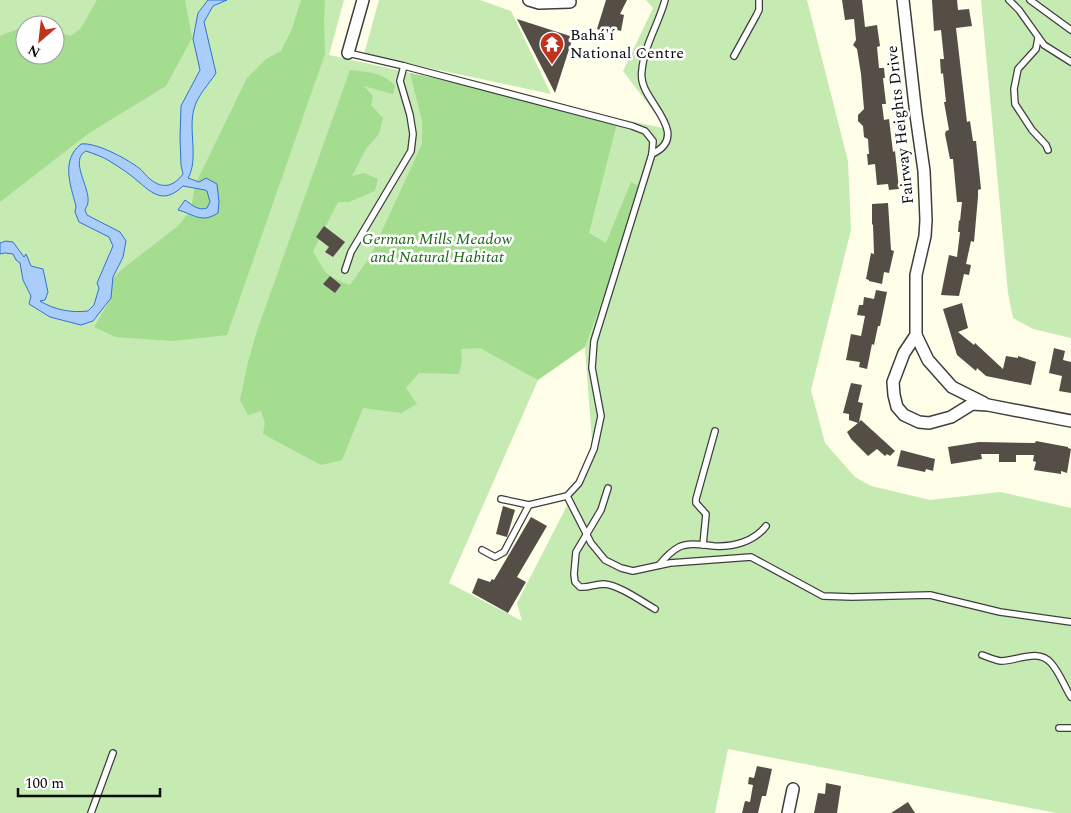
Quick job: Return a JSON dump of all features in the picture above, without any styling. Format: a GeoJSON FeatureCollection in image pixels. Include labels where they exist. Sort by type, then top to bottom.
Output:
{"type":"FeatureCollection","features":[{"type":"Feature","properties":{"kind":"street"},"geometry":{"type":"LineString","coordinates":[[348,53],[363,0]]}},
{"type":"Feature","properties":{"kind":"street"},"geometry":{"type":"LineString","coordinates":[[529,0],[539,4],[570,2]]}},
{"type":"Feature","properties":{"kind":"street","name":"Fairway Heights Drive"},"geometry":{"type":"LineString","coordinates":[[903,0],[926,200],[925,236],[916,275],[916,335],[928,360],[952,387],[988,405]]}},
{"type":"Feature","properties":{"kind":"street","name":"Fairway Heights Drive"},"geometry":{"type":"LineString","coordinates":[[916,335],[904,353],[893,382],[897,407],[904,415],[919,422],[929,423],[952,417],[972,404],[988,405],[1071,421]]}},
{"type":"Feature","properties":{"kind":"street"},"geometry":{"type":"LineString","coordinates":[[788,813],[793,789]]}},
{"type":"Feature","properties":{"kind":"lane"},"geometry":{"type":"LineString","coordinates":[[652,154],[658,152],[664,144],[668,130],[662,116],[645,89],[642,70],[665,0]]}},
{"type":"Feature","properties":{"kind":"lane"},"geometry":{"type":"LineString","coordinates":[[734,56],[759,10],[759,0]]}},
{"type":"Feature","properties":{"kind":"lane"},"geometry":{"type":"LineString","coordinates":[[1009,0],[1019,10],[1038,38],[1050,49],[1071,62]]}},
{"type":"Feature","properties":{"kind":"lane"},"geometry":{"type":"LineString","coordinates":[[1030,0],[1071,30]]}},
{"type":"Feature","properties":{"kind":"lane"},"geometry":{"type":"LineString","coordinates":[[1038,38],[1036,49],[1018,69],[1014,89],[1015,104],[1048,150]]}},
{"type":"Feature","properties":{"kind":"lane"},"geometry":{"type":"LineString","coordinates":[[348,53],[632,126],[645,131],[654,141],[652,154],[594,341],[592,368],[601,416],[594,449],[579,483],[567,496],[529,505],[501,500]]}},
{"type":"Feature","properties":{"kind":"lane"},"geometry":{"type":"LineString","coordinates":[[345,270],[351,252],[410,151],[413,134],[412,124],[400,81],[404,66]]}},
{"type":"Feature","properties":{"kind":"lane"},"geometry":{"type":"LineString","coordinates":[[703,545],[706,516],[705,511],[696,503],[696,499],[715,431]]}},
{"type":"Feature","properties":{"kind":"lane"},"geometry":{"type":"LineString","coordinates":[[608,488],[600,510],[576,552],[575,582],[580,587],[587,588],[603,584],[616,587],[655,609]]}},
{"type":"Feature","properties":{"kind":"lane"},"geometry":{"type":"LineString","coordinates":[[567,496],[587,534],[605,560],[621,568],[633,571],[670,563],[750,557],[823,596],[930,595],[1000,612],[1071,622]]}},
{"type":"Feature","properties":{"kind":"lane"},"geometry":{"type":"LineString","coordinates":[[482,550],[495,556],[504,552],[529,505]]}},
{"type":"Feature","properties":{"kind":"lane"},"geometry":{"type":"LineString","coordinates":[[659,565],[680,546],[716,546],[739,543],[754,538],[766,526]]}},
{"type":"Feature","properties":{"kind":"lane"},"geometry":{"type":"LineString","coordinates":[[982,655],[998,660],[1030,656],[1045,658],[1052,664],[1060,676],[1071,697]]}},
{"type":"Feature","properties":{"kind":"lane"},"geometry":{"type":"LineString","coordinates":[[1058,728],[1071,728]]}},
{"type":"Feature","properties":{"kind":"lane"},"geometry":{"type":"LineString","coordinates":[[91,813],[114,753]]}},
{"type":"Feature","properties":{"kind":"green space","name":"German Mills Meadow and Natural Habitat"},"geometry":{"type":"Polygon","coordinates":[[[0,0],[344,0],[329,55],[667,129],[623,71],[653,8],[646,0],[807,0],[848,161],[851,230],[811,390],[825,443],[855,477],[871,486],[930,500],[1000,492],[1071,508],[1071,813],[1056,813],[728,749],[715,813],[0,813],[0,0]],[[585,347],[538,380],[449,583],[522,621],[517,603],[593,455],[585,347]]]}},
{"type":"Feature","properties":{"kind":"green space"},"geometry":{"type":"Polygon","coordinates":[[[97,0],[185,0],[192,38],[166,86],[89,133],[0,202],[0,36],[15,30],[15,65],[65,65],[65,34],[71,36],[81,28],[97,0]]]}},
{"type":"Feature","properties":{"kind":"green space"},"geometry":{"type":"Polygon","coordinates":[[[301,0],[325,0],[325,54],[227,335],[173,341],[116,337],[94,327],[111,298],[112,280],[121,270],[178,226],[191,210],[195,185],[247,78],[266,59],[281,51],[292,29],[301,0]]]}},
{"type":"Feature","properties":{"kind":"green space"},"geometry":{"type":"Polygon","coordinates":[[[379,0],[480,0],[511,11],[551,94],[364,54],[379,0]]]}},
{"type":"Feature","properties":{"kind":"green space"},"geometry":{"type":"Polygon","coordinates":[[[981,0],[1071,0],[1071,338],[1033,329],[1013,318],[1008,293],[981,0]]]}},
{"type":"Feature","properties":{"kind":"green space","name":"German Mills Meadow and Natural Habitat"},"geometry":{"type":"Polygon","coordinates":[[[350,70],[380,75],[395,86],[393,94],[364,86],[373,96],[371,105],[383,118],[379,134],[366,149],[352,176],[364,173],[378,179],[375,191],[349,202],[338,202],[313,251],[327,273],[341,282],[350,285],[370,257],[422,144],[422,121],[410,73],[618,119],[589,233],[606,243],[631,182],[643,188],[585,347],[538,380],[480,348],[461,349],[462,361],[459,374],[419,373],[406,388],[417,404],[401,413],[363,408],[342,460],[321,465],[263,434],[265,423],[261,411],[248,415],[240,400],[257,331],[350,70]]]}},
{"type":"Feature","properties":{"kind":"water"},"geometry":{"type":"Polygon","coordinates":[[[208,0],[227,0],[213,6],[204,22],[216,73],[200,95],[194,109],[192,117],[193,162],[188,178],[199,182],[206,178],[217,184],[218,213],[202,218],[178,210],[185,200],[198,208],[207,208],[210,202],[205,190],[183,186],[171,194],[161,196],[151,192],[108,160],[86,151],[81,155],[79,161],[88,196],[85,210],[87,215],[120,232],[126,241],[123,257],[113,277],[111,298],[93,321],[81,325],[50,317],[29,304],[31,296],[23,280],[20,263],[13,254],[0,254],[0,243],[6,241],[13,242],[24,257],[26,254],[31,266],[43,269],[48,292],[45,300],[40,301],[57,309],[75,312],[88,311],[94,305],[99,288],[97,283],[113,246],[109,237],[79,222],[75,212],[76,206],[69,173],[71,157],[81,144],[87,144],[103,148],[127,160],[159,185],[172,184],[180,178],[183,174],[180,138],[181,106],[200,70],[193,39],[198,13],[208,0]]]}},
{"type":"Feature","properties":{"kind":"building"},"geometry":{"type":"Polygon","coordinates":[[[606,0],[627,0],[620,14],[624,15],[621,31],[614,29],[613,32],[608,31],[608,33],[597,29],[606,0]]]}},
{"type":"Feature","properties":{"kind":"building"},"geometry":{"type":"Polygon","coordinates":[[[842,0],[862,0],[865,27],[877,25],[880,46],[877,47],[879,68],[884,68],[885,78],[883,78],[886,104],[882,104],[884,120],[889,119],[899,189],[889,190],[888,184],[877,185],[875,164],[868,165],[868,139],[864,137],[863,126],[858,121],[858,115],[864,109],[857,49],[853,45],[856,40],[854,19],[845,20],[842,0]]]}},
{"type":"Feature","properties":{"kind":"building"},"geometry":{"type":"Polygon","coordinates":[[[932,0],[957,0],[958,10],[969,9],[972,26],[956,28],[967,122],[970,121],[973,141],[976,141],[981,189],[978,190],[974,242],[971,241],[966,264],[971,265],[969,275],[964,274],[959,296],[941,295],[949,255],[957,257],[962,202],[957,202],[953,159],[950,159],[945,134],[949,130],[944,102],[946,102],[943,73],[941,74],[940,59],[944,59],[941,30],[934,31],[932,0]]]}},
{"type":"Feature","properties":{"kind":"building","name":"Bahá'í National Centre"},"geometry":{"type":"Polygon","coordinates":[[[517,19],[573,37],[555,93],[517,19]]]}},
{"type":"Feature","properties":{"kind":"building"},"geometry":{"type":"Polygon","coordinates":[[[888,203],[891,250],[894,251],[889,273],[884,272],[882,284],[866,279],[871,253],[874,254],[872,204],[888,203]]]}},
{"type":"Feature","properties":{"kind":"building"},"geometry":{"type":"Polygon","coordinates":[[[324,226],[345,242],[333,257],[325,252],[329,247],[316,237],[324,226]]]}},
{"type":"Feature","properties":{"kind":"building"},"geometry":{"type":"Polygon","coordinates":[[[330,276],[341,285],[335,293],[323,284],[330,276]]]}},
{"type":"Feature","properties":{"kind":"building"},"geometry":{"type":"Polygon","coordinates":[[[876,290],[887,292],[880,326],[878,326],[874,345],[872,344],[867,369],[859,367],[860,362],[846,360],[851,334],[861,336],[865,316],[857,315],[859,305],[863,305],[864,297],[874,299],[876,290]]]}},
{"type":"Feature","properties":{"kind":"building"},"geometry":{"type":"Polygon","coordinates":[[[962,303],[968,328],[958,332],[974,345],[975,343],[1003,369],[1006,356],[1018,358],[1018,356],[1036,362],[1031,385],[986,376],[977,368],[976,371],[957,355],[943,309],[962,303]]]}},
{"type":"Feature","properties":{"kind":"building"},"geometry":{"type":"Polygon","coordinates":[[[1054,348],[1065,351],[1063,360],[1071,362],[1071,393],[1059,391],[1062,376],[1049,373],[1054,348]]]}},
{"type":"Feature","properties":{"kind":"building"},"geometry":{"type":"Polygon","coordinates":[[[851,383],[862,385],[858,402],[863,403],[859,422],[861,420],[895,451],[890,456],[887,454],[885,456],[877,449],[868,456],[851,439],[847,432],[858,423],[849,420],[849,414],[843,413],[851,383]]]}},
{"type":"Feature","properties":{"kind":"building"},"geometry":{"type":"Polygon","coordinates":[[[1036,441],[1071,449],[1067,473],[1061,471],[1061,474],[1034,470],[1036,462],[1033,461],[1034,455],[1016,455],[1016,462],[999,462],[999,454],[981,454],[982,459],[951,464],[948,447],[979,442],[1035,443],[1036,441]]]}},
{"type":"Feature","properties":{"kind":"building"},"geometry":{"type":"Polygon","coordinates":[[[901,450],[935,459],[933,471],[926,469],[925,472],[897,466],[901,450]]]}},
{"type":"Feature","properties":{"kind":"building"},"geometry":{"type":"Polygon","coordinates":[[[503,506],[515,510],[507,537],[496,534],[503,506]]]}},
{"type":"Feature","properties":{"kind":"building"},"geometry":{"type":"Polygon","coordinates":[[[531,517],[547,526],[517,577],[526,582],[508,613],[472,593],[478,578],[490,582],[492,579],[494,580],[531,517]]]}},
{"type":"Feature","properties":{"kind":"building"},"geometry":{"type":"Polygon","coordinates":[[[757,766],[772,769],[766,796],[762,796],[758,813],[742,813],[745,801],[750,802],[753,785],[748,784],[749,777],[754,778],[757,766]]]}},
{"type":"Feature","properties":{"kind":"building"},"geometry":{"type":"Polygon","coordinates":[[[826,783],[841,786],[837,813],[814,813],[818,793],[825,794],[826,783]]]}},
{"type":"Feature","properties":{"kind":"building"},"geometry":{"type":"Polygon","coordinates":[[[908,802],[915,813],[891,813],[908,802]]]}},
{"type":"Feature","properties":{"kind":"place","name":"Bahá'í National Centre"},"geometry":{"type":"Point","coordinates":[552,65]}}]}
